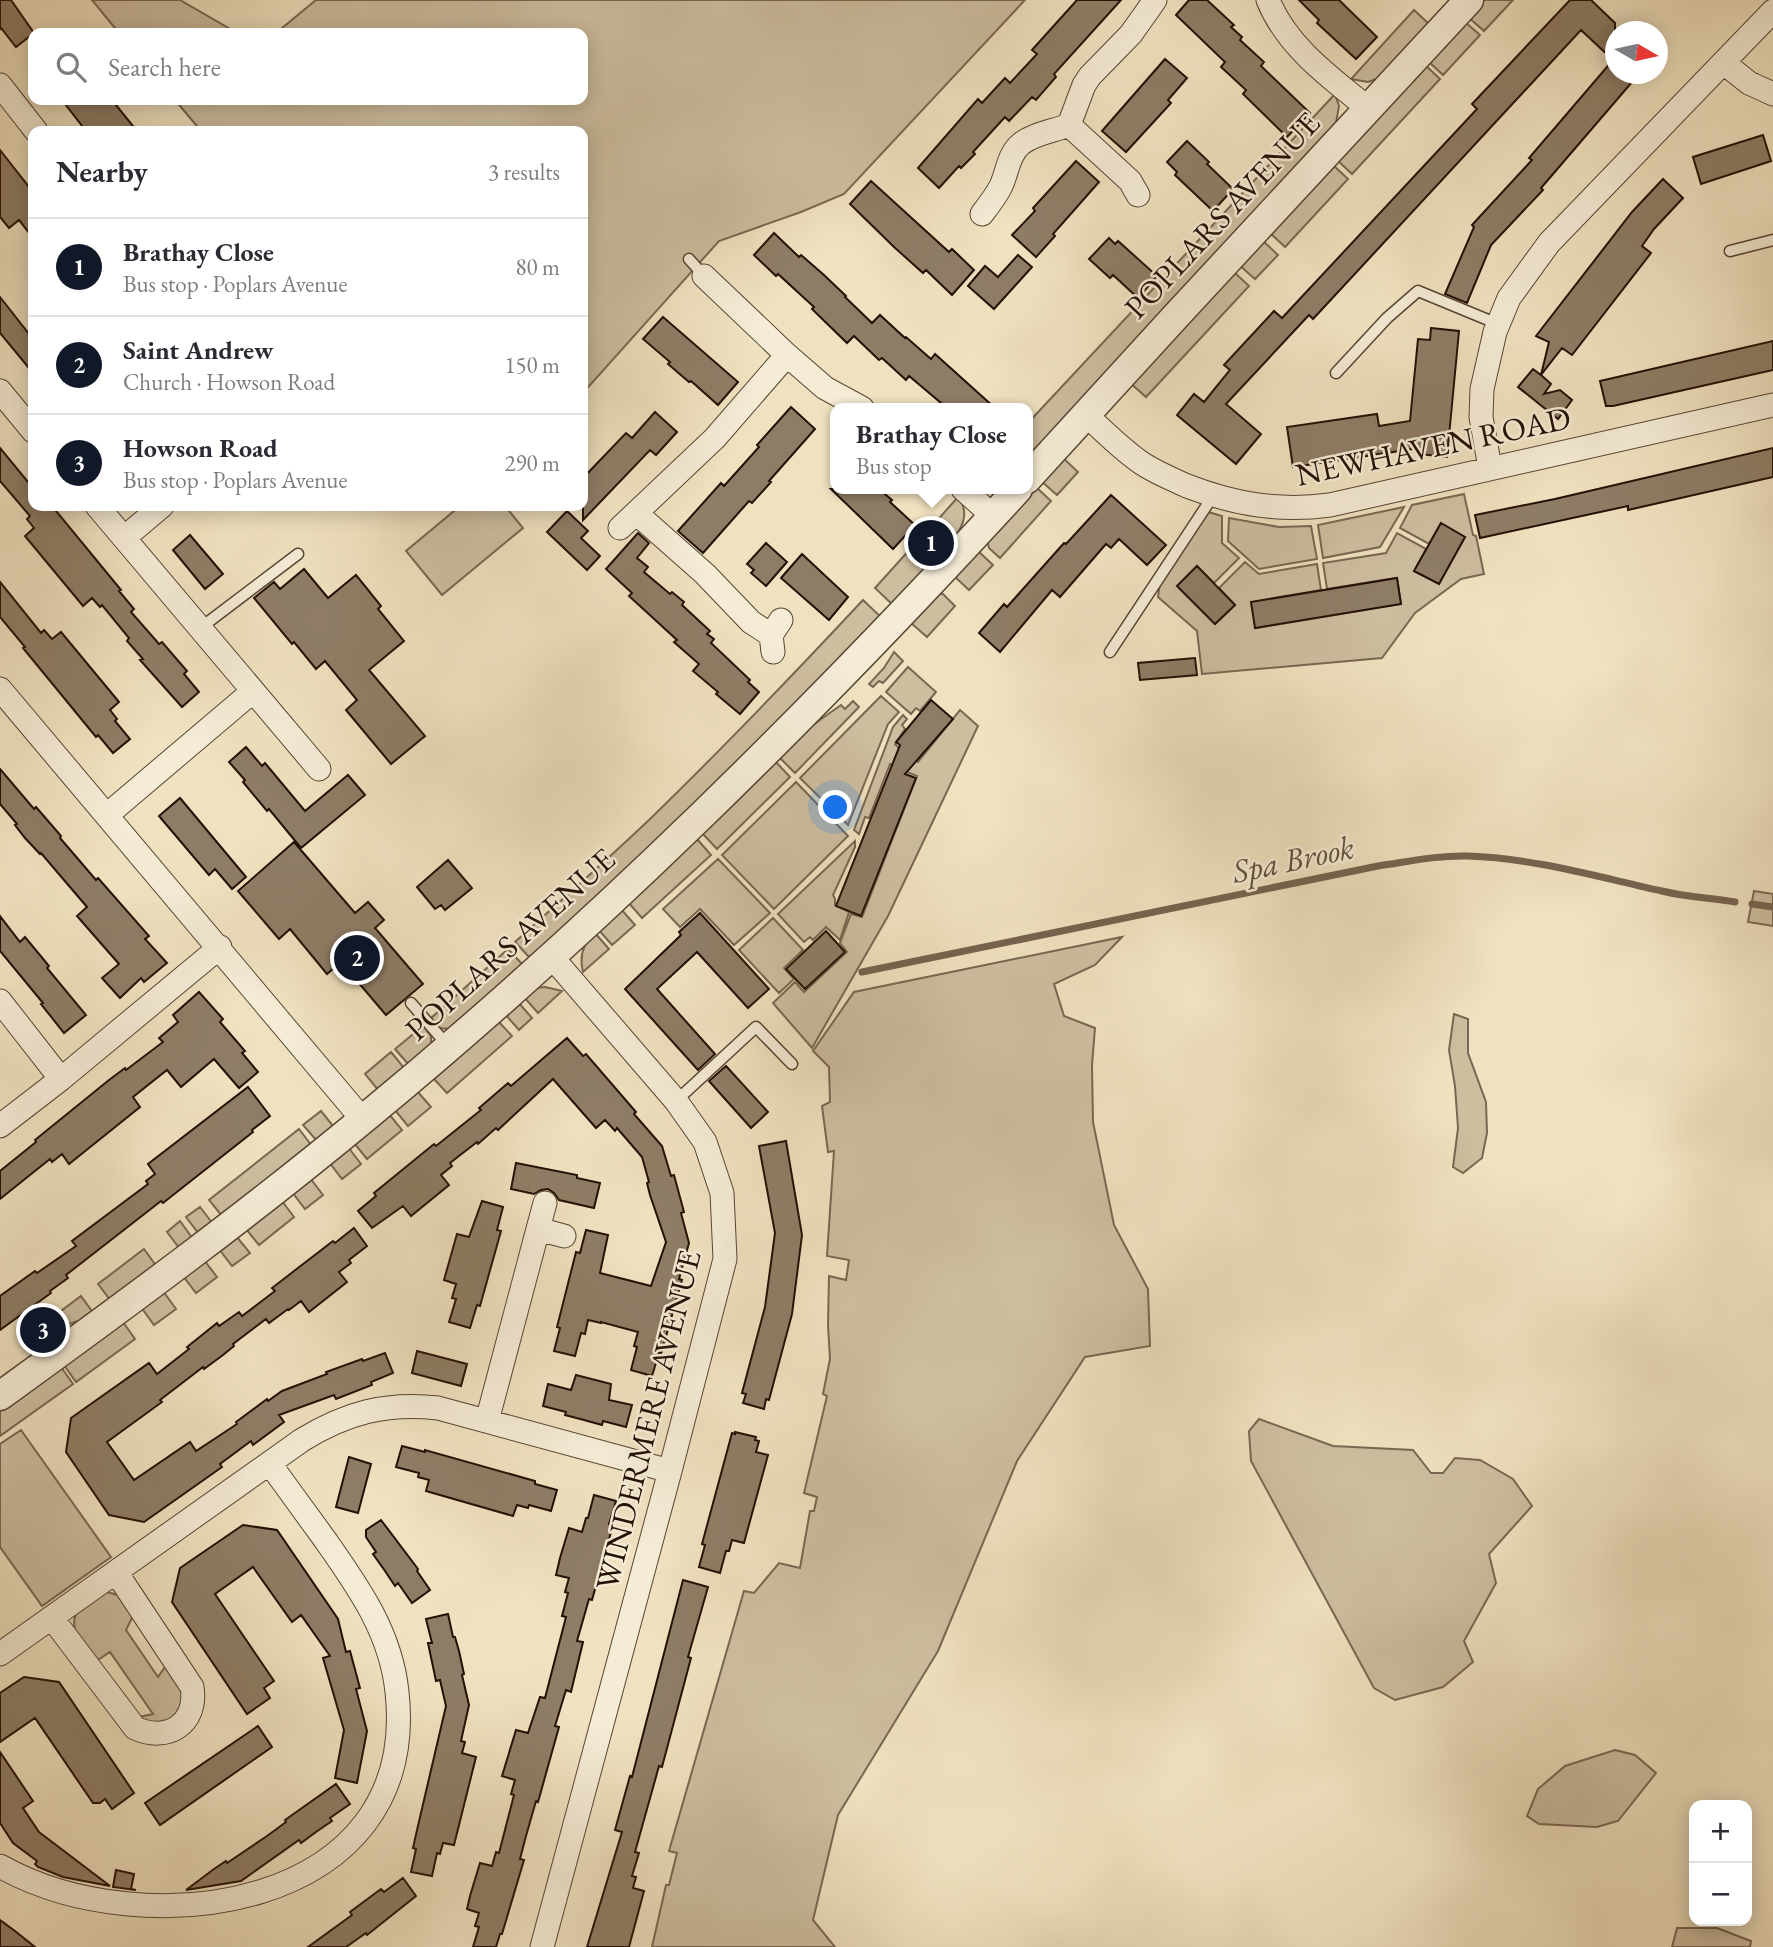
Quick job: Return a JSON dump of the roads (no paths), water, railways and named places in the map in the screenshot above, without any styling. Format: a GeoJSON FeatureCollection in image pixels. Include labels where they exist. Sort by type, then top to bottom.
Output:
{"type":"FeatureCollection","features":[{"type":"Feature","properties":{"kind":"street"},"geometry":{"type":"LineString","coordinates":[[1069,125],[1084,85],[1131,34],[1155,0]]}},
{"type":"Feature","properties":{"kind":"street"},"geometry":{"type":"LineString","coordinates":[[1268,0],[1276,19],[1293,42],[1369,108]]}},
{"type":"Feature","properties":{"kind":"street","name":"POPLARS AVENUE"},"geometry":{"type":"LineString","coordinates":[[1033,472],[1469,0]]}},
{"type":"Feature","properties":{"kind":"street"},"geometry":{"type":"LineString","coordinates":[[1490,468],[1481,417],[1482,389],[1495,332],[1509,298],[1549,243],[1773,11]]}},
{"type":"Feature","properties":{"kind":"street"},"geometry":{"type":"LineString","coordinates":[[1724,63],[1749,83],[1773,94]]}},
{"type":"Feature","properties":{"kind":"street"},"geometry":{"type":"LineString","coordinates":[[0,85],[32,126]]}},
{"type":"Feature","properties":{"kind":"street"},"geometry":{"type":"LineString","coordinates":[[1069,125],[1130,181],[1138,195]]}},
{"type":"Feature","properties":{"kind":"street"},"geometry":{"type":"LineString","coordinates":[[979,218],[999,190],[1009,159],[1021,143],[1069,125]]}},
{"type":"Feature","properties":{"kind":"street"},"geometry":{"type":"LineString","coordinates":[[702,270],[787,355],[825,388],[853,403]]}},
{"type":"Feature","properties":{"kind":"street"},"geometry":{"type":"LineString","coordinates":[[775,636],[751,622],[705,574],[628,521],[715,438],[787,355]]}},
{"type":"Feature","properties":{"kind":"street"},"geometry":{"type":"LineString","coordinates":[[0,391],[28,425]]}},
{"type":"Feature","properties":{"kind":"street","name":"NEWHAVEN ROAD"},"geometry":{"type":"LineString","coordinates":[[1086,415],[1144,464],[1176,481],[1213,496],[1260,506],[1311,508],[1773,405]]}},
{"type":"Feature","properties":{"kind":"street"},"geometry":{"type":"LineString","coordinates":[[968,494],[993,516]]}},
{"type":"Feature","properties":{"kind":"street","name":"POPLARS AVENUE"},"geometry":{"type":"LineString","coordinates":[[0,1396],[178,1265],[363,1120],[551,956],[768,751],[897,620],[1013,494]]}},
{"type":"Feature","properties":{"kind":"street"},"geometry":{"type":"LineString","coordinates":[[101,511],[319,769]]}},
{"type":"Feature","properties":{"kind":"street"},"geometry":{"type":"LineString","coordinates":[[124,538],[156,511]]}},
{"type":"Feature","properties":{"kind":"street"},"geometry":{"type":"LineString","coordinates":[[0,689],[363,1120]]}},
{"type":"Feature","properties":{"kind":"street"},"geometry":{"type":"LineString","coordinates":[[107,814],[252,692]]}},
{"type":"Feature","properties":{"kind":"street"},"geometry":{"type":"LineString","coordinates":[[0,1126],[220,947]]}},
{"type":"Feature","properties":{"kind":"street","name":"WINDERMERE AVENUE"},"geometry":{"type":"LineString","coordinates":[[542,1947],[725,1259],[722,1193],[705,1142],[676,1101],[551,956]]}},
{"type":"Feature","properties":{"kind":"street"},"geometry":{"type":"LineString","coordinates":[[0,1001],[61,1079]]}},
{"type":"Feature","properties":{"kind":"street"},"geometry":{"type":"LineString","coordinates":[[487,1421],[545,1203]]}},
{"type":"Feature","properties":{"kind":"street"},"geometry":{"type":"LineString","coordinates":[[538,1229],[564,1236]]}},
{"type":"Feature","properties":{"kind":"street"},"geometry":{"type":"LineString","coordinates":[[0,1654],[317,1431],[341,1419],[367,1411],[422,1406],[446,1410],[670,1471]]}},
{"type":"Feature","properties":{"kind":"street"},"geometry":{"type":"LineString","coordinates":[[270,1464],[367,1600],[387,1643],[397,1690],[396,1752],[386,1793],[356,1849],[315,1892]]}},
{"type":"Feature","properties":{"kind":"street"},"geometry":{"type":"LineString","coordinates":[[52,1618],[135,1728],[157,1734],[172,1731],[179,1726],[190,1713],[193,1704],[192,1687],[116,1572]]}},
{"type":"Feature","properties":{"kind":"street"},"geometry":{"type":"LineString","coordinates":[[0,1866],[33,1898],[51,1910]]}},
{"type":"Feature","properties":{"kind":"lane"},"geometry":{"type":"LineString","coordinates":[[1730,251],[1773,240]]}},
{"type":"Feature","properties":{"kind":"lane"},"geometry":{"type":"LineString","coordinates":[[1336,373],[1387,318],[1418,291],[1498,324]]}},
{"type":"Feature","properties":{"kind":"lane"},"geometry":{"type":"LineString","coordinates":[[1110,652],[1213,496]]}},
{"type":"Feature","properties":{"kind":"lane"},"geometry":{"type":"LineString","coordinates":[[199,629],[298,554]]}},
{"type":"Feature","properties":{"kind":"lane"},"geometry":{"type":"LineString","coordinates":[[411,1003],[448,1047]]}},
{"type":"Feature","properties":{"kind":"lane"},"geometry":{"type":"LineString","coordinates":[[676,1101],[756,1027],[792,1063]]}},
{"type":"Feature","properties":{"kind":"waterway","name":"Spa Brook"},"geometry":{"type":"LineString","coordinates":[[862,972],[1378,866],[1445,857],[1517,860],[1671,893],[1735,902]]}},
{"type":"Feature","properties":{"kind":"waterway","name":"Spa Brook"},"geometry":{"type":"LineString","coordinates":[[1752,904],[1773,907]]}},
{"type":"Feature","properties":{"kind":"place","name":"Brathay Close"},"geometry":{"type":"Point","coordinates":[931,543]}},
{"type":"Feature","properties":{"kind":"place","name":"Saint Andrew"},"geometry":{"type":"Point","coordinates":[357,958]}},
{"type":"Feature","properties":{"kind":"place","name":"Howson Road"},"geometry":{"type":"Point","coordinates":[43,1330]}}]}
